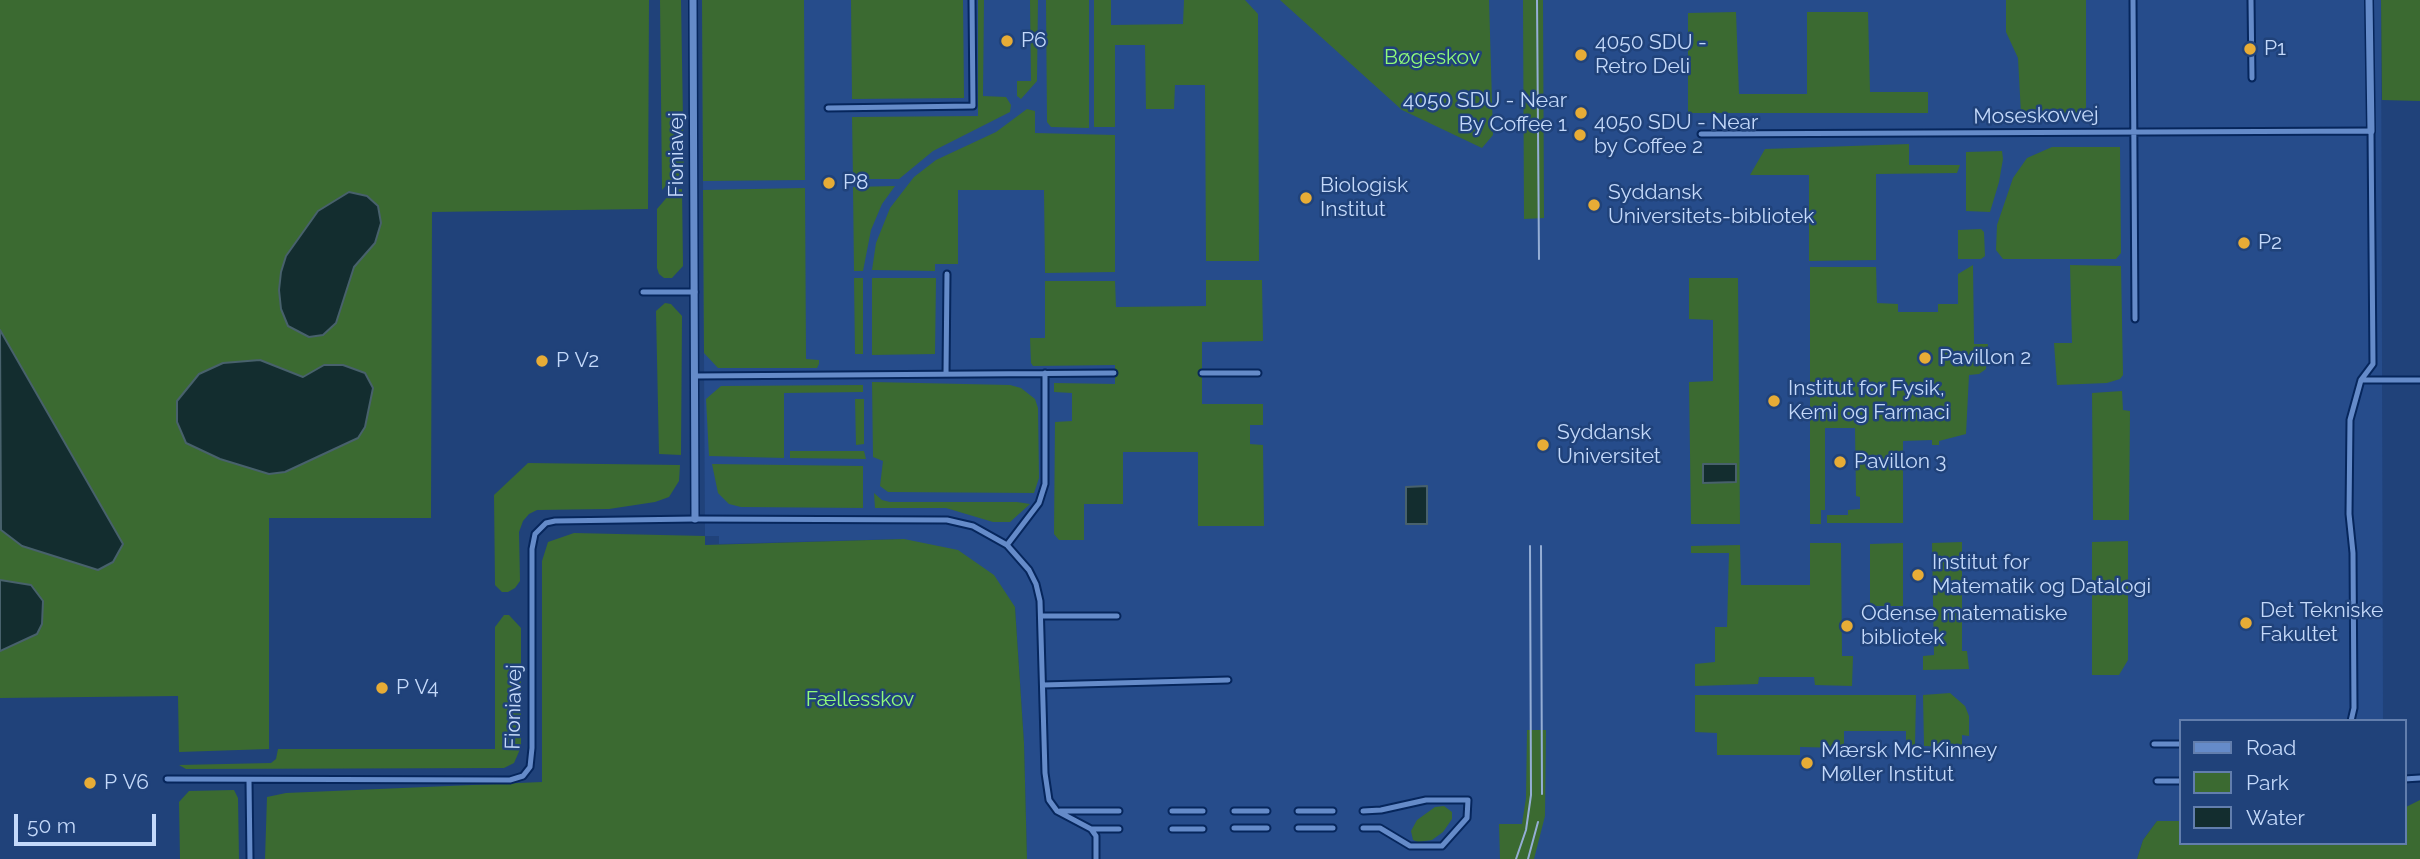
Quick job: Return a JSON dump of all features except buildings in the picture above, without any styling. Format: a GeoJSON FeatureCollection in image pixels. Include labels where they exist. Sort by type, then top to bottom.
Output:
{"type":"FeatureCollection","features":[{"type":"Feature","properties":{"kind":"street","name":"Fioniavej"},"geometry":{"type":"LineString","coordinates":[[693,0],[695,519]]}},
{"type":"Feature","properties":{"kind":"street"},"geometry":{"type":"LineString","coordinates":[[2370,0],[2371,131]]}},
{"type":"Feature","properties":{"kind":"lane"},"geometry":{"type":"LineString","coordinates":[[828,108],[973,106],[972,0]]}},
{"type":"Feature","properties":{"kind":"lane"},"geometry":{"type":"LineString","coordinates":[[2133,0],[2135,319]]}},
{"type":"Feature","properties":{"kind":"lane"},"geometry":{"type":"LineString","coordinates":[[2251,0],[2252,78]]}},
{"type":"Feature","properties":{"kind":"lane"},"geometry":{"type":"LineString","coordinates":[[2351,719],[2354,695],[2353,553],[2349,514],[2350,420],[2361,380],[2373,364],[2371,131]]}},
{"type":"Feature","properties":{"kind":"lane","name":"Moseskovvej"},"geometry":{"type":"LineString","coordinates":[[1701,134],[2371,131]]}},
{"type":"Feature","properties":{"kind":"lane"},"geometry":{"type":"LineString","coordinates":[[946,374],[947,274]]}},
{"type":"Feature","properties":{"kind":"lane"},"geometry":{"type":"LineString","coordinates":[[643,292],[695,292]]}},
{"type":"Feature","properties":{"kind":"lane"},"geometry":{"type":"LineString","coordinates":[[1007,545],[1039,503],[1045,484],[1045,373]]}},
{"type":"Feature","properties":{"kind":"lane"},"geometry":{"type":"LineString","coordinates":[[695,376],[1114,373]]}},
{"type":"Feature","properties":{"kind":"lane"},"geometry":{"type":"LineString","coordinates":[[1202,373],[1258,373]]}},
{"type":"Feature","properties":{"kind":"lane"},"geometry":{"type":"LineString","coordinates":[[2361,380],[2420,380]]}},
{"type":"Feature","properties":{"kind":"lane","name":"Fioniavej"},"geometry":{"type":"LineString","coordinates":[[249,781],[510,780],[523,776],[530,766],[532,748],[532,548],[535,534],[540,527],[555,521],[947,520],[973,526],[1007,545],[1029,570],[1040,601],[1045,773],[1049,800],[1057,811]]}},
{"type":"Feature","properties":{"kind":"lane"},"geometry":{"type":"LineString","coordinates":[[1041,616],[1117,616]]}},
{"type":"Feature","properties":{"kind":"lane"},"geometry":{"type":"LineString","coordinates":[[1042,685],[1228,680]]}},
{"type":"Feature","properties":{"kind":"lane"},"geometry":{"type":"LineString","coordinates":[[2154,744],[2178,744]]}},
{"type":"Feature","properties":{"kind":"lane"},"geometry":{"type":"LineString","coordinates":[[167,779],[249,781],[250,859]]}},
{"type":"Feature","properties":{"kind":"lane"},"geometry":{"type":"LineString","coordinates":[[2157,781],[2178,781]]}},
{"type":"Feature","properties":{"kind":"lane"},"geometry":{"type":"LineString","coordinates":[[1363,811],[1381,810],[1426,800],[1468,800],[1467,818],[1442,846],[1410,846],[1380,828],[1363,828]]}},
{"type":"Feature","properties":{"kind":"lane"},"geometry":{"type":"LineString","coordinates":[[1057,811],[1119,811]]}},
{"type":"Feature","properties":{"kind":"lane"},"geometry":{"type":"LineString","coordinates":[[1057,811],[1091,829],[1096,836],[1096,859]]}},
{"type":"Feature","properties":{"kind":"lane"},"geometry":{"type":"LineString","coordinates":[[1172,811],[1203,811]]}},
{"type":"Feature","properties":{"kind":"lane"},"geometry":{"type":"LineString","coordinates":[[1234,811],[1267,811]]}},
{"type":"Feature","properties":{"kind":"lane"},"geometry":{"type":"LineString","coordinates":[[1298,811],[1333,811]]}},
{"type":"Feature","properties":{"kind":"lane"},"geometry":{"type":"LineString","coordinates":[[1234,828],[1267,828]]}},
{"type":"Feature","properties":{"kind":"lane"},"geometry":{"type":"LineString","coordinates":[[1298,828],[1333,828]]}},
{"type":"Feature","properties":{"kind":"lane"},"geometry":{"type":"LineString","coordinates":[[1091,829],[1119,829]]}},
{"type":"Feature","properties":{"kind":"lane"},"geometry":{"type":"LineString","coordinates":[[1172,829],[1203,829]]}},
{"type":"Feature","properties":{"kind":"shaded area","name":"Syddansk Universitet"},"geometry":{"type":"Polygon","coordinates":[[[702,0],[2381,0],[2383,719],[2178,719],[2178,821],[2157,821],[2143,840],[2137,859],[1027,859],[1024,743],[1015,607],[904,539],[719,544],[719,536],[705,536],[702,0]]]}},
{"type":"Feature","properties":{"kind":"green space"},"geometry":{"type":"Polygon","coordinates":[[[0,0],[649,0],[648,209],[432,212],[431,518],[269,518],[269,749],[179,752],[178,696],[0,698],[0,0]]]}},
{"type":"Feature","properties":{"kind":"green space"},"geometry":{"type":"Polygon","coordinates":[[[660,0],[681,0],[684,180],[669,182],[662,190],[660,0]]]}},
{"type":"Feature","properties":{"kind":"green space"},"geometry":{"type":"Polygon","coordinates":[[[702,0],[804,0],[805,180],[703,181],[702,0]]]}},
{"type":"Feature","properties":{"kind":"green space"},"geometry":{"type":"Polygon","coordinates":[[[851,0],[963,0],[964,98],[852,99],[851,0]]]}},
{"type":"Feature","properties":{"kind":"green space"},"geometry":{"type":"Polygon","coordinates":[[[978,0],[984,0],[983,96],[1006,97],[1011,105],[1010,112],[933,151],[899,179],[853,179],[852,117],[978,116],[978,0]]]}},
{"type":"Feature","properties":{"kind":"green space"},"geometry":{"type":"Polygon","coordinates":[[[1030,0],[1038,0],[1037,81],[1021,99],[1017,96],[1017,81],[1031,81],[1030,0]]]}},
{"type":"Feature","properties":{"kind":"green space"},"geometry":{"type":"Polygon","coordinates":[[[1046,0],[1089,0],[1089,128],[1051,127],[1047,122],[1046,0]]]}},
{"type":"Feature","properties":{"kind":"green space"},"geometry":{"type":"Polygon","coordinates":[[[1094,0],[1111,0],[1111,25],[1183,24],[1184,0],[1245,0],[1258,14],[1259,261],[1206,261],[1205,85],[1175,85],[1174,109],[1146,109],[1145,45],[1115,45],[1115,127],[1094,127],[1094,0]]]}},
{"type":"Feature","properties":{"kind":"green space","name":"Bøgeskov"},"geometry":{"type":"Polygon","coordinates":[[[1280,0],[1489,0],[1493,135],[1482,148],[1402,110],[1280,0]]]}},
{"type":"Feature","properties":{"kind":"green space"},"geometry":{"type":"Polygon","coordinates":[[[1523,0],[1543,0],[1544,218],[1524,219],[1523,0]]]}},
{"type":"Feature","properties":{"kind":"green space"},"geometry":{"type":"Polygon","coordinates":[[[2006,0],[2086,0],[2086,113],[2021,114],[2018,58],[2006,32],[2006,0]]]}},
{"type":"Feature","properties":{"kind":"green space"},"geometry":{"type":"Polygon","coordinates":[[[2381,0],[2420,0],[2420,101],[2382,100],[2381,0]]]}},
{"type":"Feature","properties":{"kind":"green space"},"geometry":{"type":"Polygon","coordinates":[[[1736,12],[1739,94],[1807,94],[1807,12],[1868,12],[1870,92],[1928,92],[1928,113],[1688,113],[1688,13],[1736,12]]]}},
{"type":"Feature","properties":{"kind":"green space"},"geometry":{"type":"Polygon","coordinates":[[[1027,109],[1035,111],[1035,133],[1115,135],[1115,272],[1045,273],[1044,190],[958,190],[958,264],[935,264],[935,271],[872,270],[876,243],[890,208],[914,177],[936,160],[996,132],[1027,109]]]}},
{"type":"Feature","properties":{"kind":"green space"},"geometry":{"type":"Polygon","coordinates":[[[1909,144],[1909,165],[1960,165],[1957,173],[1876,174],[1876,260],[1809,261],[1809,175],[1750,175],[1765,149],[1909,144]]]}},
{"type":"Feature","properties":{"kind":"green space"},"geometry":{"type":"Polygon","coordinates":[[[2052,147],[2120,147],[2121,253],[2116,259],[2003,259],[1996,250],[1997,225],[2013,178],[2027,158],[2052,147]]]}},
{"type":"Feature","properties":{"kind":"green space"},"geometry":{"type":"Polygon","coordinates":[[[2002,151],[1999,182],[1990,212],[1966,211],[1966,152],[2002,151]]]}},
{"type":"Feature","properties":{"kind":"green space"},"geometry":{"type":"Polygon","coordinates":[[[895,186],[882,204],[871,230],[863,271],[854,271],[853,187],[895,186]]]}},
{"type":"Feature","properties":{"kind":"green space"},"geometry":{"type":"Polygon","coordinates":[[[805,188],[806,359],[819,360],[819,364],[817,368],[718,368],[704,353],[703,190],[805,188]]]}},
{"type":"Feature","properties":{"kind":"green space"},"geometry":{"type":"Polygon","coordinates":[[[674,189],[682,189],[683,266],[672,278],[664,278],[657,268],[657,209],[674,189]]]}},
{"type":"Feature","properties":{"kind":"green space"},"geometry":{"type":"Polygon","coordinates":[[[1981,229],[1984,232],[1985,256],[1981,259],[1958,259],[1958,230],[1981,229]]]}},
{"type":"Feature","properties":{"kind":"green space"},"geometry":{"type":"Polygon","coordinates":[[[1973,265],[1974,344],[1988,344],[1986,369],[1979,374],[1969,375],[1966,434],[1939,441],[1939,445],[1932,445],[1932,440],[1903,441],[1903,523],[1827,523],[1827,515],[1848,515],[1848,510],[1860,509],[1860,497],[1856,496],[1855,428],[1825,428],[1825,510],[1821,510],[1821,524],[1810,524],[1810,267],[1876,267],[1877,303],[1898,304],[1898,312],[1938,312],[1938,304],[1958,304],[1958,274],[1973,265]]]}},
{"type":"Feature","properties":{"kind":"green space"},"geometry":{"type":"Polygon","coordinates":[[[2070,265],[2121,266],[2123,375],[2120,379],[2107,383],[2057,385],[2054,343],[2072,343],[2070,265]]]}},
{"type":"Feature","properties":{"kind":"green space"},"geometry":{"type":"Polygon","coordinates":[[[854,278],[863,278],[863,354],[855,354],[854,278]]]}},
{"type":"Feature","properties":{"kind":"green space"},"geometry":{"type":"Polygon","coordinates":[[[872,278],[936,278],[935,354],[872,355],[872,278]]]}},
{"type":"Feature","properties":{"kind":"green space"},"geometry":{"type":"Polygon","coordinates":[[[1689,278],[1738,278],[1740,524],[1691,524],[1689,382],[1713,381],[1713,320],[1689,319],[1689,278]]]}},
{"type":"Feature","properties":{"kind":"green space"},"geometry":{"type":"Polygon","coordinates":[[[1206,280],[1262,280],[1263,341],[1202,342],[1202,404],[1263,404],[1263,425],[1250,425],[1250,444],[1263,445],[1264,526],[1198,526],[1198,452],[1123,452],[1123,504],[1084,504],[1084,540],[1059,540],[1054,534],[1055,422],[1072,421],[1072,393],[1054,392],[1054,383],[1115,384],[1115,365],[1033,366],[1030,338],[1045,338],[1045,281],[1115,281],[1116,307],[1206,306],[1206,280]]]}},
{"type":"Feature","properties":{"kind":"green space"},"geometry":{"type":"Polygon","coordinates":[[[665,303],[671,304],[682,316],[681,455],[659,454],[656,311],[665,303]]]}},
{"type":"Feature","properties":{"kind":"green space"},"geometry":{"type":"Polygon","coordinates":[[[872,382],[1010,385],[1021,388],[1035,399],[1038,408],[1039,478],[1034,493],[888,492],[880,486],[883,461],[873,457],[872,382]]]}},
{"type":"Feature","properties":{"kind":"green space"},"geometry":{"type":"Polygon","coordinates":[[[863,385],[863,392],[784,393],[784,458],[709,456],[706,399],[721,386],[863,385]]]}},
{"type":"Feature","properties":{"kind":"green space"},"geometry":{"type":"Polygon","coordinates":[[[2122,391],[2123,410],[2130,411],[2129,520],[2093,520],[2092,393],[2122,391]]]}},
{"type":"Feature","properties":{"kind":"green space"},"geometry":{"type":"Polygon","coordinates":[[[855,399],[864,399],[864,444],[856,445],[855,399]]]}},
{"type":"Feature","properties":{"kind":"green space"},"geometry":{"type":"Polygon","coordinates":[[[790,451],[864,451],[866,459],[790,458],[790,451]]]}},
{"type":"Feature","properties":{"kind":"green space"},"geometry":{"type":"Polygon","coordinates":[[[528,463],[680,465],[679,481],[669,497],[655,502],[609,509],[537,510],[529,514],[519,532],[520,581],[515,588],[502,592],[495,585],[494,495],[528,463]]]}},
{"type":"Feature","properties":{"kind":"green space"},"geometry":{"type":"Polygon","coordinates":[[[712,464],[863,466],[863,508],[741,507],[729,504],[718,493],[712,464]]]}},
{"type":"Feature","properties":{"kind":"green space"},"geometry":{"type":"Polygon","coordinates":[[[874,493],[882,500],[890,502],[1030,504],[1010,522],[993,522],[946,508],[875,508],[874,493]]]}},
{"type":"Feature","properties":{"kind":"green space","name":"Fællesskov"},"geometry":{"type":"Polygon","coordinates":[[[574,533],[705,536],[705,545],[904,539],[958,550],[994,575],[1015,607],[1024,743],[1027,859],[265,859],[267,797],[286,793],[542,782],[542,561],[548,542],[574,533]]]}},
{"type":"Feature","properties":{"kind":"green space"},"geometry":{"type":"Polygon","coordinates":[[[2128,541],[2128,660],[2119,675],[2092,675],[2092,542],[2128,541]]]}},
{"type":"Feature","properties":{"kind":"green space"},"geometry":{"type":"Polygon","coordinates":[[[1962,542],[1962,651],[1967,651],[1969,669],[1923,670],[1923,656],[1934,655],[1932,543],[1962,542]]]}},
{"type":"Feature","properties":{"kind":"green space"},"geometry":{"type":"Polygon","coordinates":[[[1810,543],[1841,543],[1842,656],[1853,656],[1852,686],[1815,685],[1814,677],[1759,677],[1758,684],[1695,686],[1695,664],[1715,662],[1715,627],[1727,627],[1729,553],[1691,553],[1691,546],[1740,545],[1741,585],[1810,585],[1810,543]]]}},
{"type":"Feature","properties":{"kind":"green space"},"geometry":{"type":"Polygon","coordinates":[[[1903,543],[1903,606],[1870,606],[1870,544],[1903,543]]]}},
{"type":"Feature","properties":{"kind":"green space"},"geometry":{"type":"Polygon","coordinates":[[[504,615],[509,615],[521,628],[521,747],[514,763],[504,768],[186,769],[179,765],[271,763],[276,759],[278,749],[495,749],[495,627],[504,615]]]}},
{"type":"Feature","properties":{"kind":"green space"},"geometry":{"type":"Polygon","coordinates":[[[1950,693],[1965,706],[1969,716],[1969,736],[1962,735],[1962,747],[1924,746],[1923,695],[1950,693]]]}},
{"type":"Feature","properties":{"kind":"green space"},"geometry":{"type":"Polygon","coordinates":[[[1695,695],[1916,695],[1915,746],[1906,746],[1906,731],[1844,731],[1844,748],[1800,747],[1800,755],[1717,755],[1717,733],[1695,732],[1695,695]]]}},
{"type":"Feature","properties":{"kind":"green space"},"geometry":{"type":"Polygon","coordinates":[[[1527,730],[1546,730],[1545,816],[1534,859],[1500,859],[1499,824],[1522,824],[1526,798],[1527,730]]]}},
{"type":"Feature","properties":{"kind":"green space"},"geometry":{"type":"Polygon","coordinates":[[[234,790],[238,798],[239,859],[180,859],[179,802],[189,791],[234,790]]]}},
{"type":"Feature","properties":{"kind":"green space"},"geometry":{"type":"Polygon","coordinates":[[[2420,800],[2420,859],[2137,859],[2143,840],[2157,821],[2178,821],[2178,845],[2406,845],[2406,807],[2420,800]]]}},
{"type":"Feature","properties":{"kind":"green space"},"geometry":{"type":"Polygon","coordinates":[[[1444,806],[1452,812],[1452,819],[1443,832],[1432,840],[1413,840],[1411,831],[1417,820],[1435,807],[1444,806]]]}},
{"type":"Feature","properties":{"kind":"water"},"geometry":{"type":"Polygon","coordinates":[[[349,192],[367,196],[378,206],[381,223],[375,243],[354,267],[336,323],[323,335],[309,337],[288,326],[281,309],[281,272],[286,256],[318,211],[349,192]]]}},
{"type":"Feature","properties":{"kind":"water"},"geometry":{"type":"Polygon","coordinates":[[[0,330],[123,544],[113,562],[98,570],[22,546],[1,530],[0,330]]]}},
{"type":"Feature","properties":{"kind":"water"},"geometry":{"type":"Polygon","coordinates":[[[260,360],[303,377],[324,365],[343,365],[365,373],[373,388],[365,427],[358,438],[285,472],[269,474],[220,459],[186,443],[177,422],[177,401],[199,374],[223,363],[260,360]]]}},
{"type":"Feature","properties":{"kind":"water"},"geometry":{"type":"Polygon","coordinates":[[[1703,464],[1736,464],[1736,482],[1703,483],[1703,464]]]}},
{"type":"Feature","properties":{"kind":"water"},"geometry":{"type":"Polygon","coordinates":[[[1427,486],[1427,524],[1406,524],[1406,487],[1427,486]]]}},
{"type":"Feature","properties":{"kind":"water"},"geometry":{"type":"Polygon","coordinates":[[[0,580],[31,585],[43,601],[42,624],[37,634],[0,651],[0,580]]]}},
{"type":"Feature","properties":{"kind":"tram line"},"geometry":{"type":"LineString","coordinates":[[1537,0],[1539,259]]}},
{"type":"Feature","properties":{"kind":"tram line"},"geometry":{"type":"LineString","coordinates":[[1516,859],[1526,830],[1531,795],[1530,546]]}},
{"type":"Feature","properties":{"kind":"tram line"},"geometry":{"type":"LineString","coordinates":[[1541,546],[1542,794]]}},
{"type":"Feature","properties":{"kind":"tram line"},"geometry":{"type":"LineString","coordinates":[[1528,859],[1538,822]]}},
{"type":"Feature","properties":{"kind":"place","name":"P6"},"geometry":{"type":"Point","coordinates":[1007,41]}},
{"type":"Feature","properties":{"kind":"place","name":"P1"},"geometry":{"type":"Point","coordinates":[2250,49]}},
{"type":"Feature","properties":{"kind":"place","name":"4050 SDU - Retro Deli"},"geometry":{"type":"Point","coordinates":[1581,55]}},
{"type":"Feature","properties":{"kind":"place","name":"4050 SDU - Near By Coffee 1"},"geometry":{"type":"Point","coordinates":[1581,113]}},
{"type":"Feature","properties":{"kind":"place","name":"4050 SDU - Near by Coffee 2"},"geometry":{"type":"Point","coordinates":[1580,135]}},
{"type":"Feature","properties":{"kind":"place","name":"P8"},"geometry":{"type":"Point","coordinates":[829,183]}},
{"type":"Feature","properties":{"kind":"place","name":"Biologisk Institut"},"geometry":{"type":"Point","coordinates":[1306,198]}},
{"type":"Feature","properties":{"kind":"place","name":"Syddansk Universitets-bibliotek"},"geometry":{"type":"Point","coordinates":[1594,205]}},
{"type":"Feature","properties":{"kind":"place","name":"P2"},"geometry":{"type":"Point","coordinates":[2244,243]}},
{"type":"Feature","properties":{"kind":"place","name":"Pavillon 2"},"geometry":{"type":"Point","coordinates":[1925,358]}},
{"type":"Feature","properties":{"kind":"place","name":"P V2"},"geometry":{"type":"Point","coordinates":[542,361]}},
{"type":"Feature","properties":{"kind":"place","name":"Institut for Fysik, Kemi og Farmaci"},"geometry":{"type":"Point","coordinates":[1774,401]}},
{"type":"Feature","properties":{"kind":"place","name":"Syddansk Universitet"},"geometry":{"type":"Point","coordinates":[1543,445]}},
{"type":"Feature","properties":{"kind":"place","name":"Pavillon 3"},"geometry":{"type":"Point","coordinates":[1840,462]}},
{"type":"Feature","properties":{"kind":"place","name":"Institut for Matematik og Datalogi"},"geometry":{"type":"Point","coordinates":[1918,575]}},
{"type":"Feature","properties":{"kind":"place","name":"Det Tekniske Fakultet"},"geometry":{"type":"Point","coordinates":[2246,623]}},
{"type":"Feature","properties":{"kind":"place","name":"Odense matematiske bibliotek"},"geometry":{"type":"Point","coordinates":[1847,626]}},
{"type":"Feature","properties":{"kind":"place","name":"P V4"},"geometry":{"type":"Point","coordinates":[382,688]}},
{"type":"Feature","properties":{"kind":"place","name":"Mærsk Mc-Kinney Møller Institut"},"geometry":{"type":"Point","coordinates":[1807,763]}},
{"type":"Feature","properties":{"kind":"place","name":"P V6"},"geometry":{"type":"Point","coordinates":[90,783]}}]}
